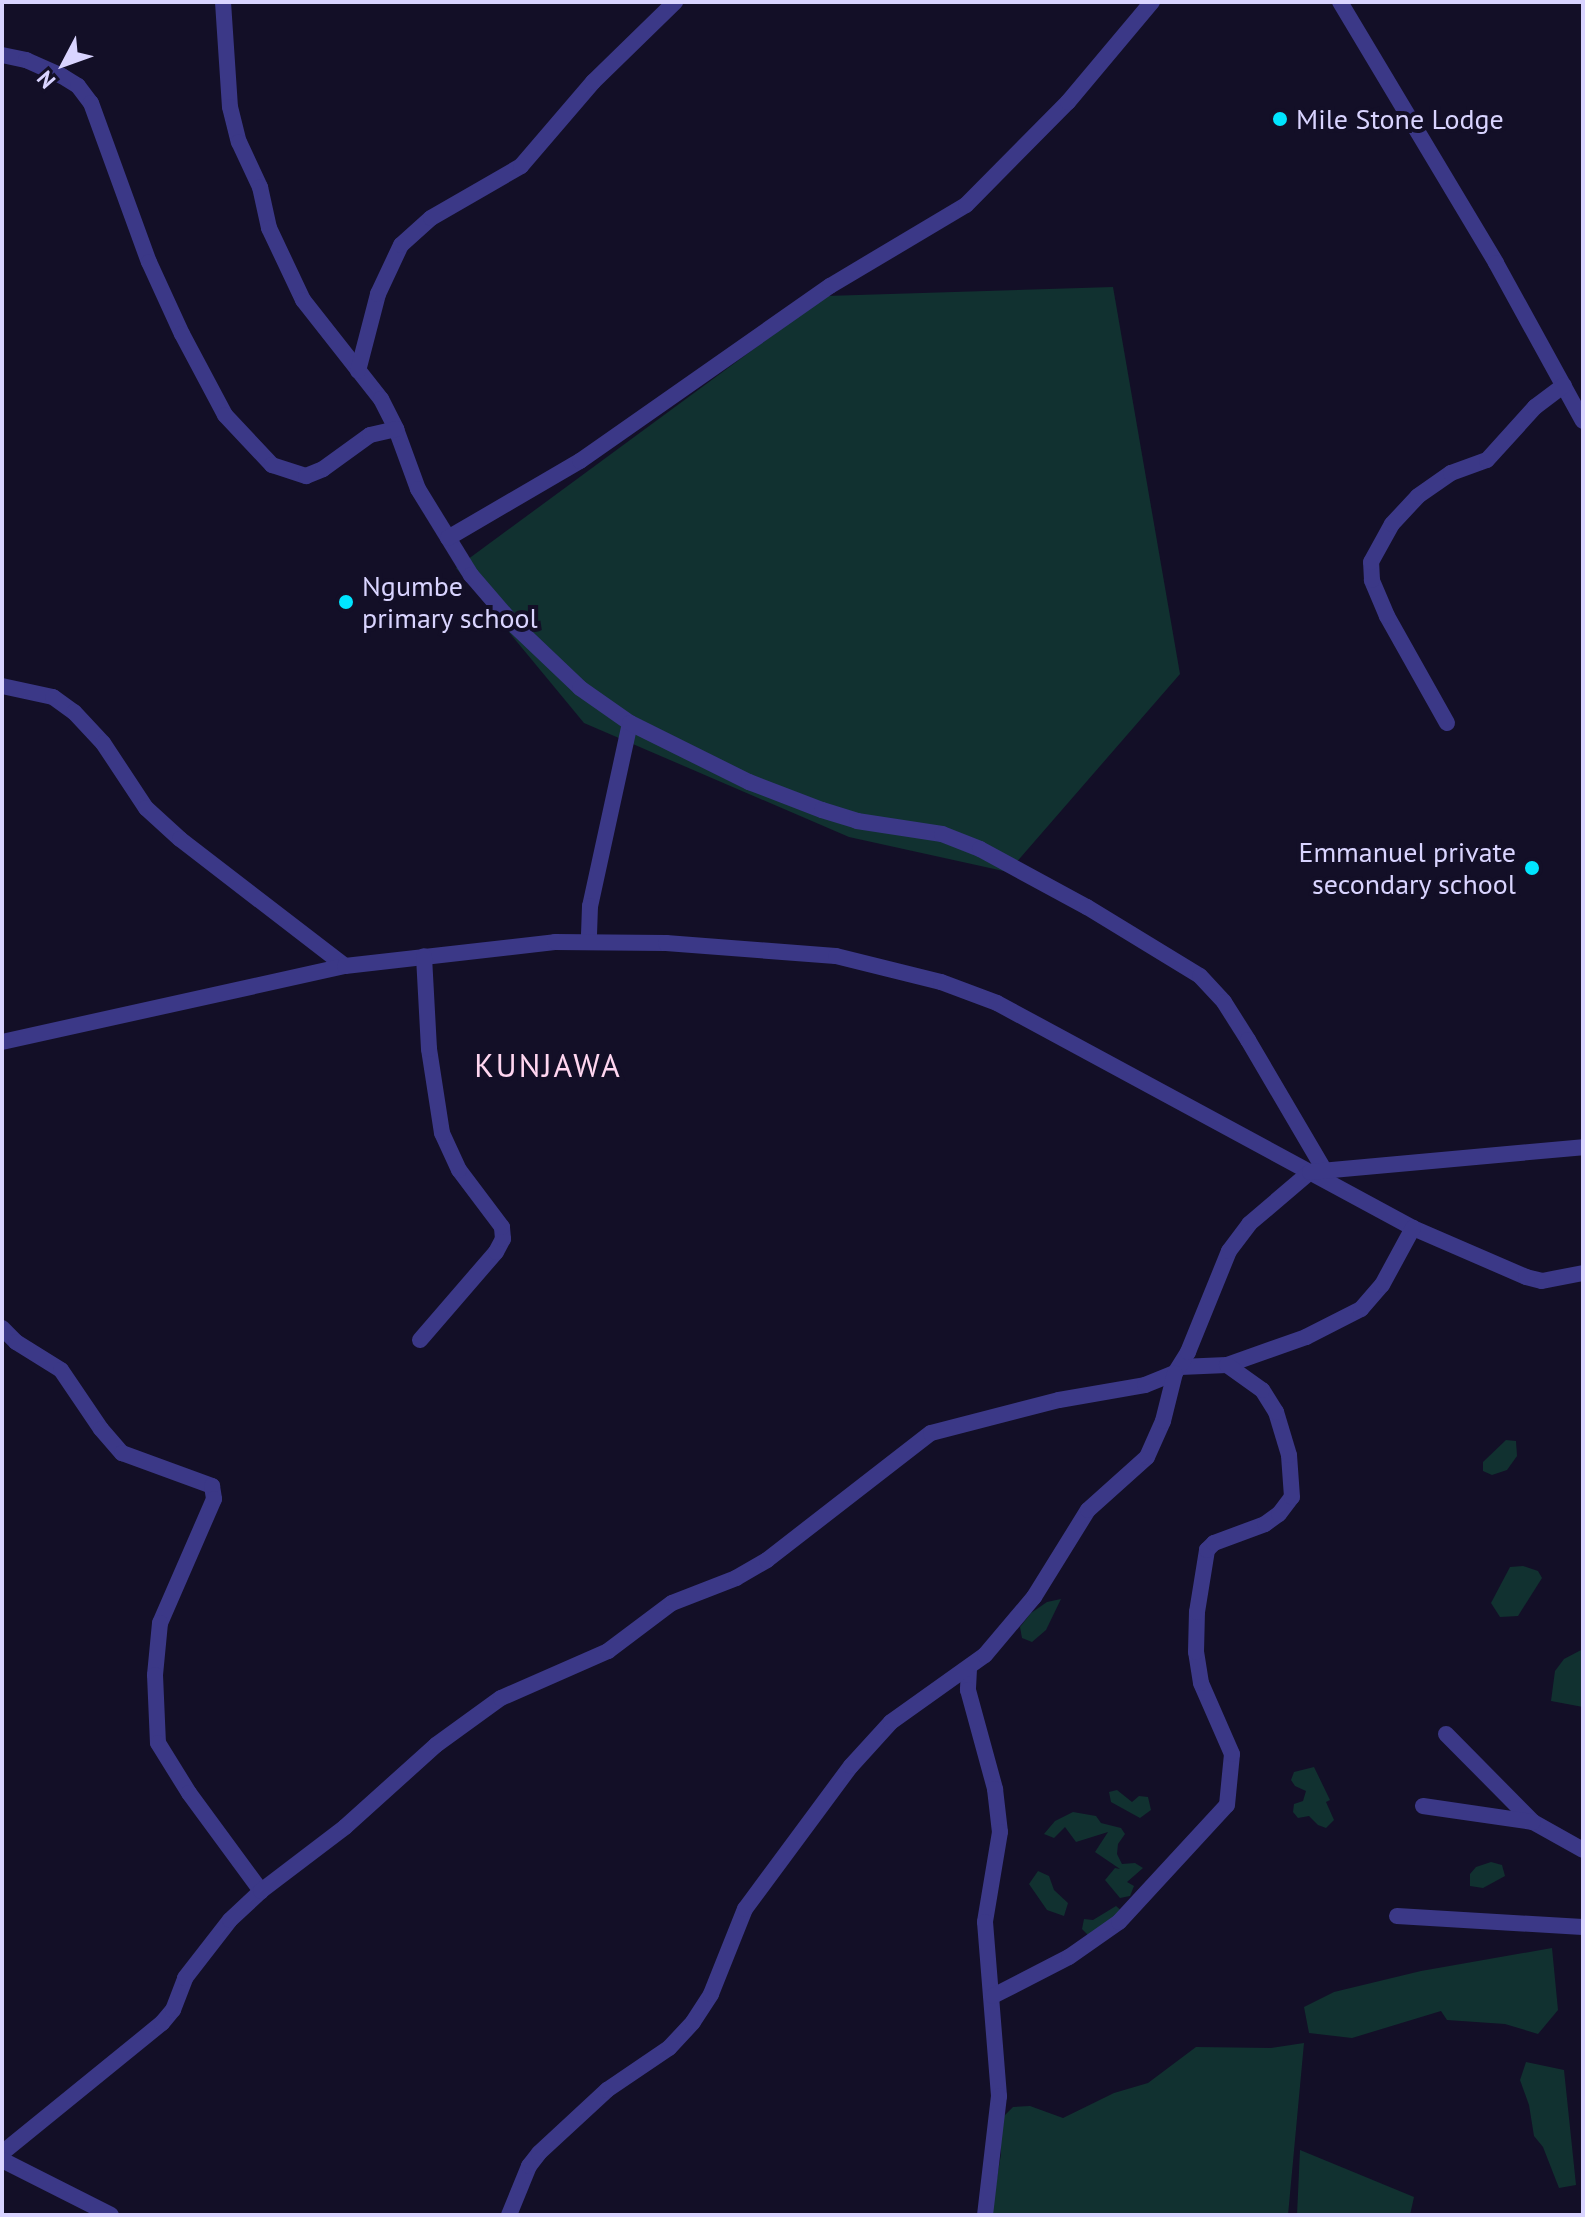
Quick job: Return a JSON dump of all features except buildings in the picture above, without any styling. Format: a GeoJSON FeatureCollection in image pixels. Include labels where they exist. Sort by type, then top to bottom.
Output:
{"type":"FeatureCollection","features":[{"type":"Feature","properties":{"kind":"street"},"geometry":{"type":"LineString","coordinates":[[223,2],[230,107],[239,142],[260,187],[269,228],[303,300],[381,399],[396,429],[418,489],[448,538],[471,575],[515,626],[580,688],[630,723],[749,782],[822,810],[857,821],[942,834],[980,849],[1087,907],[1200,976],[1224,1002],[1248,1040],[1316,1170]]}},
{"type":"Feature","properties":{"kind":"street"},"geometry":{"type":"LineString","coordinates":[[358,371],[378,294],[401,245],[431,218],[521,166],[586,89],[675,2]]}},
{"type":"Feature","properties":{"kind":"street"},"geometry":{"type":"LineString","coordinates":[[448,538],[580,461],[830,286],[966,205],[1068,102],[1152,2]]}},
{"type":"Feature","properties":{"kind":"street"},"geometry":{"type":"LineString","coordinates":[[1340,2],[1583,421]]}},
{"type":"Feature","properties":{"kind":"street"},"geometry":{"type":"LineString","coordinates":[[2,55],[26,60],[62,76],[78,86],[91,103],[149,262],[182,334],[225,415],[272,465],[306,476],[323,469],[370,435],[396,429]]}},
{"type":"Feature","properties":{"kind":"street"},"geometry":{"type":"LineString","coordinates":[[1447,723],[1387,616],[1372,580],[1371,562],[1392,524],[1418,496],[1451,473],[1487,460],[1535,407],[1564,385]]}},
{"type":"Feature","properties":{"kind":"street"},"geometry":{"type":"LineString","coordinates":[[2,686],[53,697],[74,712],[103,743],[146,808],[180,839],[345,966]]}},
{"type":"Feature","properties":{"kind":"street"},"geometry":{"type":"LineString","coordinates":[[589,939],[592,891],[630,723]]}},
{"type":"Feature","properties":{"kind":"street"},"geometry":{"type":"LineString","coordinates":[[2,1042],[345,966],[424,956],[589,939],[738,946],[836,956],[941,982],[997,1003],[1316,1170],[1413,1228],[1531,1280],[1542,1281],[1583,1273]]}},
{"type":"Feature","properties":{"kind":"street"},"geometry":{"type":"LineString","coordinates":[[420,1340],[496,1252],[503,1239],[502,1227],[459,1170],[442,1133],[429,1049],[424,956]]}},
{"type":"Feature","properties":{"kind":"street"},"geometry":{"type":"LineString","coordinates":[[509,2215],[529,2166],[539,2153],[607,2090],[669,2048],[693,2022],[711,1994],[745,1909],[851,1766],[891,1722],[969,1669],[1034,1597],[1088,1510],[1147,1457],[1163,1421],[1177,1370],[1229,1251],[1249,1224],[1316,1170],[1472,1160],[1583,1147]]}},
{"type":"Feature","properties":{"kind":"street"},"geometry":{"type":"LineString","coordinates":[[2,2153],[162,2023],[173,2010],[185,1978],[230,1920],[261,1891],[345,1827],[436,1745],[501,1698],[608,1651],[672,1603],[736,1578],[767,1560],[931,1433],[1059,1400],[1145,1385],[1177,1370],[1227,1365],[1306,1337],[1361,1309],[1382,1285],[1413,1228]]}},
{"type":"Feature","properties":{"kind":"street"},"geometry":{"type":"LineString","coordinates":[[2,1328],[16,1342],[61,1370],[101,1429],[122,1453],[212,1486],[214,1499],[160,1623],[155,1675],[158,1743],[189,1793],[261,1891]]}},
{"type":"Feature","properties":{"kind":"street"},"geometry":{"type":"LineString","coordinates":[[993,1996],[1069,1957],[1119,1922],[1227,1805],[1232,1754],[1201,1683],[1196,1652],[1197,1612],[1206,1554],[1214,1543],[1265,1524],[1287,1506],[1292,1497],[1289,1455],[1276,1412],[1262,1390],[1227,1365]]}},
{"type":"Feature","properties":{"kind":"street"},"geometry":{"type":"LineString","coordinates":[[969,1669],[968,1690],[995,1789],[1000,1832],[985,1922],[999,2096],[985,2215]]}},
{"type":"Feature","properties":{"kind":"street"},"geometry":{"type":"LineString","coordinates":[[1446,1734],[1533,1822],[1583,1850]]}},
{"type":"Feature","properties":{"kind":"street"},"geometry":{"type":"LineString","coordinates":[[1423,1806],[1533,1822]]}},
{"type":"Feature","properties":{"kind":"street"},"geometry":{"type":"LineString","coordinates":[[1397,1916],[1583,1927]]}},
{"type":"Feature","properties":{"kind":"street"},"geometry":{"type":"LineString","coordinates":[[2,2160],[111,2215]]}},
{"type":"Feature","properties":{"kind":"green space"},"geometry":{"type":"Polygon","coordinates":[[[1113,287],[1180,674],[1008,872],[849,837],[584,723],[456,568],[826,296],[1113,287]]]}},
{"type":"Feature","properties":{"kind":"green space"},"geometry":{"type":"Polygon","coordinates":[[[1506,1440],[1516,1441],[1517,1456],[1507,1470],[1492,1475],[1483,1471],[1483,1462],[1506,1440]]]}},
{"type":"Feature","properties":{"kind":"green space"},"geometry":{"type":"Polygon","coordinates":[[[1523,1566],[1538,1571],[1542,1578],[1518,1616],[1500,1617],[1491,1603],[1510,1567],[1523,1566]]]}},
{"type":"Feature","properties":{"kind":"green space"},"geometry":{"type":"Polygon","coordinates":[[[1061,1599],[1046,1630],[1032,1642],[1022,1638],[1020,1627],[1031,1613],[1047,1602],[1061,1599]]]}},
{"type":"Feature","properties":{"kind":"green space"},"geometry":{"type":"Polygon","coordinates":[[[1583,1649],[1583,1707],[1551,1701],[1555,1671],[1564,1659],[1583,1649]]]}},
{"type":"Feature","properties":{"kind":"green space"},"geometry":{"type":"Polygon","coordinates":[[[1314,1767],[1330,1800],[1326,1802],[1334,1820],[1326,1828],[1309,1816],[1298,1818],[1293,1812],[1294,1804],[1303,1801],[1306,1791],[1295,1786],[1291,1780],[1294,1772],[1314,1767]]]}},
{"type":"Feature","properties":{"kind":"green space"},"geometry":{"type":"Polygon","coordinates":[[[1117,1790],[1132,1802],[1139,1796],[1148,1797],[1151,1810],[1140,1818],[1111,1802],[1109,1792],[1117,1790]]]}},
{"type":"Feature","properties":{"kind":"green space"},"geometry":{"type":"Polygon","coordinates":[[[1073,1812],[1096,1816],[1101,1823],[1121,1828],[1125,1834],[1118,1844],[1117,1854],[1122,1864],[1135,1863],[1143,1868],[1127,1882],[1134,1886],[1130,1896],[1120,1898],[1105,1880],[1115,1868],[1120,1869],[1095,1852],[1108,1832],[1076,1842],[1065,1827],[1054,1838],[1044,1834],[1055,1821],[1073,1812]]]}},
{"type":"Feature","properties":{"kind":"green space"},"geometry":{"type":"Polygon","coordinates":[[[1491,1862],[1502,1865],[1505,1876],[1483,1888],[1470,1886],[1470,1874],[1476,1867],[1491,1862]]]}},
{"type":"Feature","properties":{"kind":"green space"},"geometry":{"type":"Polygon","coordinates":[[[1038,1871],[1049,1876],[1054,1890],[1068,1903],[1064,1916],[1047,1910],[1029,1884],[1038,1871]]]}},
{"type":"Feature","properties":{"kind":"green space"},"geometry":{"type":"Polygon","coordinates":[[[1116,1906],[1123,1912],[1088,1935],[1082,1929],[1084,1919],[1093,1920],[1116,1906]]]}},
{"type":"Feature","properties":{"kind":"green space"},"geometry":{"type":"Polygon","coordinates":[[[1552,1948],[1558,2010],[1538,2034],[1505,2024],[1447,2020],[1441,2011],[1352,2038],[1309,2033],[1304,2007],[1334,1992],[1421,1971],[1552,1948]]]}},
{"type":"Feature","properties":{"kind":"green space"},"geometry":{"type":"Polygon","coordinates":[[[1304,2043],[1288,2215],[991,2215],[1001,2154],[1000,2120],[1013,2107],[1030,2106],[1063,2118],[1114,2093],[1148,2083],[1196,2047],[1271,2048],[1304,2043]]]}},
{"type":"Feature","properties":{"kind":"green space"},"geometry":{"type":"Polygon","coordinates":[[[1526,2062],[1564,2070],[1576,2185],[1559,2188],[1543,2147],[1534,2136],[1529,2105],[1520,2080],[1526,2062]]]}},
{"type":"Feature","properties":{"kind":"green space"},"geometry":{"type":"Polygon","coordinates":[[[1300,2150],[1414,2197],[1410,2215],[1297,2215],[1300,2150]]]}},
{"type":"Feature","properties":{"kind":"place","name":"Mile Stone Lodge"},"geometry":{"type":"Point","coordinates":[1280,119]}},
{"type":"Feature","properties":{"kind":"place","name":"Ngumbe primary school"},"geometry":{"type":"Point","coordinates":[346,602]}},
{"type":"Feature","properties":{"kind":"place","name":"Emmanuel private secondary school"},"geometry":{"type":"Point","coordinates":[1532,868]}},
{"type":"Feature","properties":{"kind":"district","name":"KUNJAWA"},"geometry":{"type":"Point","coordinates":[548,1065]}}]}
